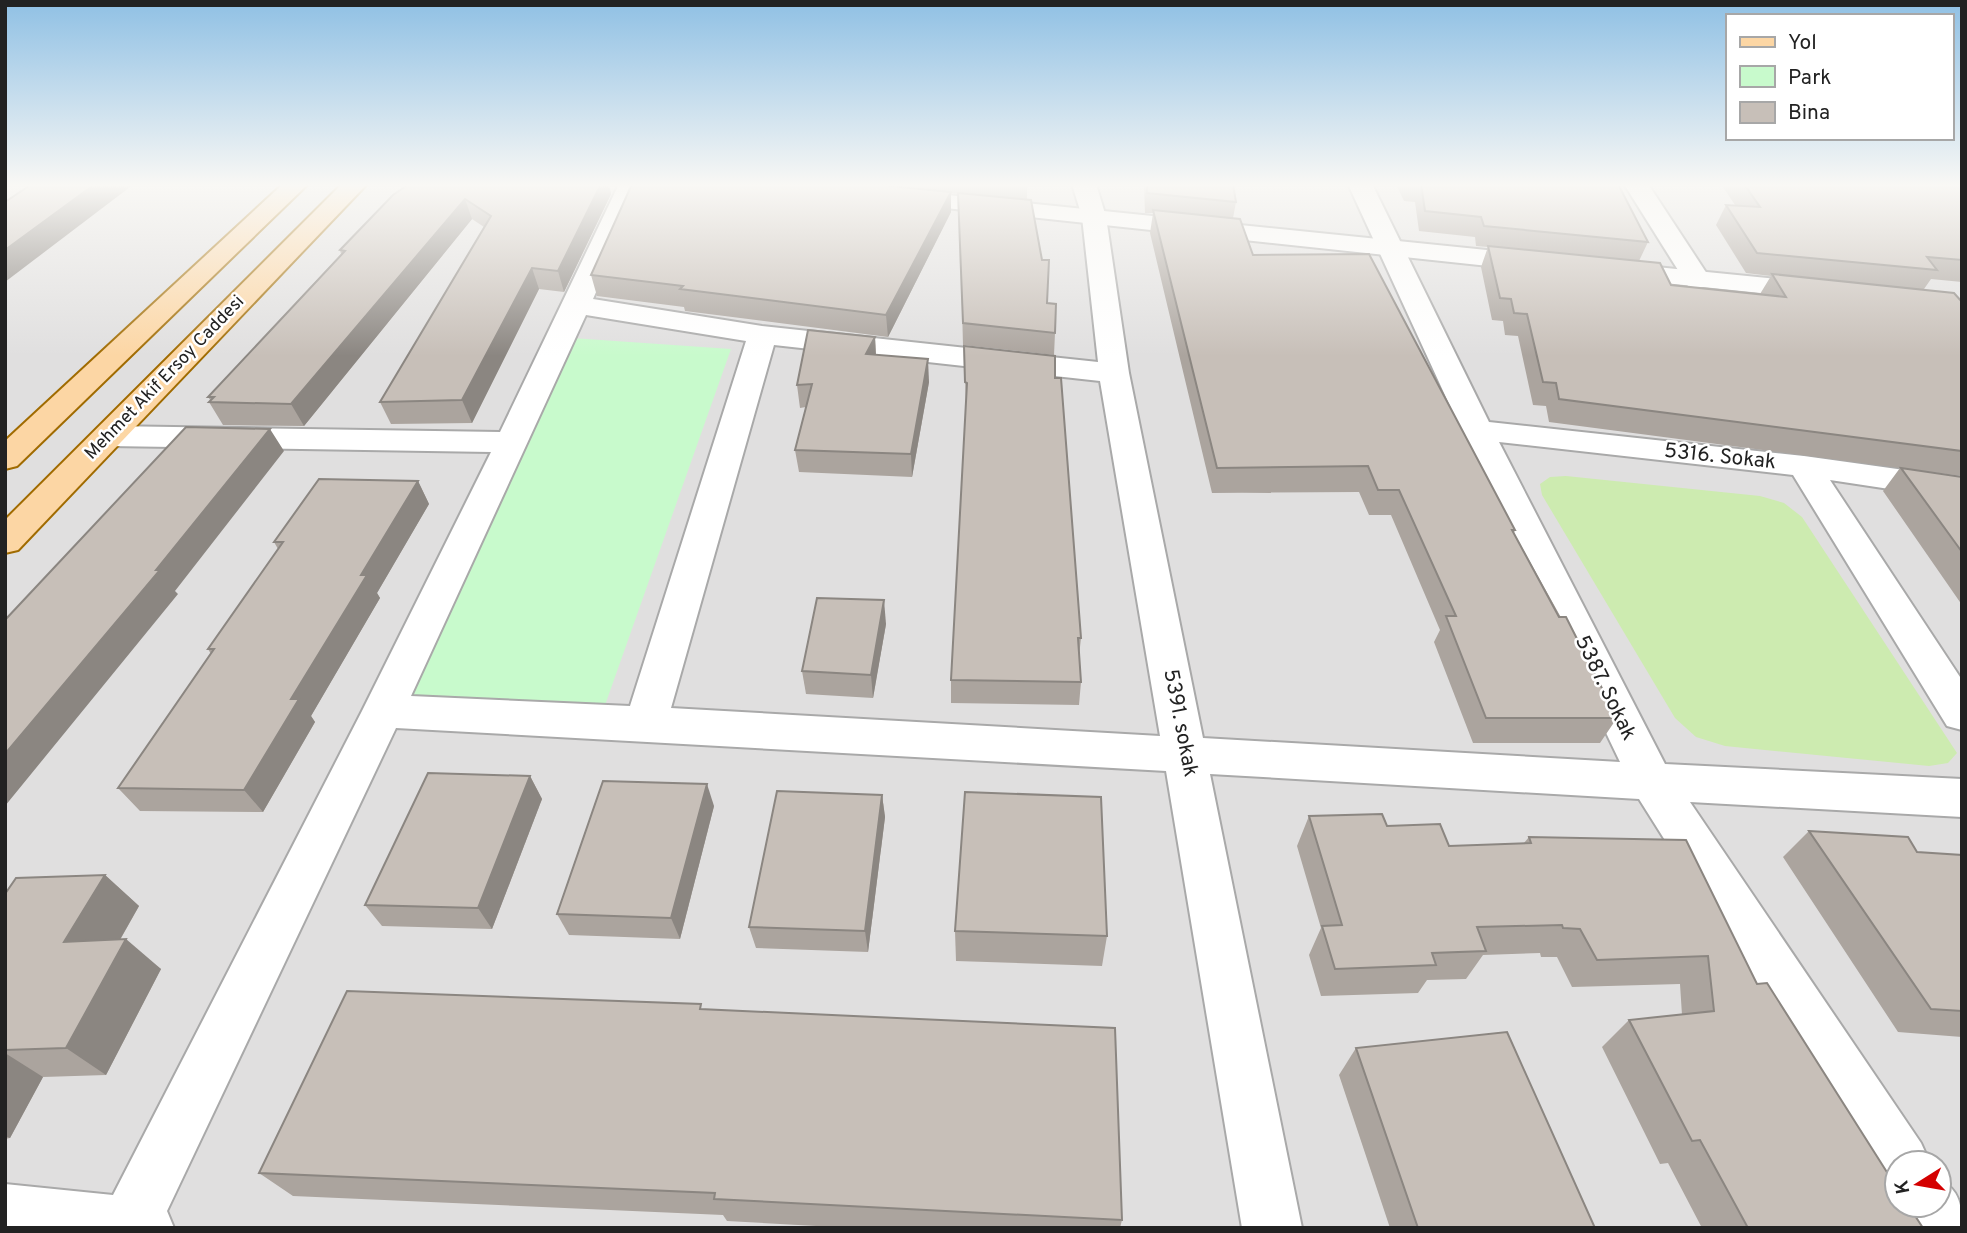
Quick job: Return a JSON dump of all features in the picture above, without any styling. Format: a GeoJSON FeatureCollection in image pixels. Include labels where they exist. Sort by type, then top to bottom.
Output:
{"type":"FeatureCollection","features":[{"type":"Feature","properties":{"kind":"main road"},"geometry":{"type":"LineString","coordinates":[[5,460],[235,242]]}},
{"type":"Feature","properties":{"kind":"main road","name":"Mehmet Akif Ersoy Caddesi"},"geometry":{"type":"LineString","coordinates":[[5,541],[299,242]]}},
{"type":"Feature","properties":{"kind":"street"},"geometry":{"type":"LineString","coordinates":[[5,1213],[136,1227],[605,242]]}},
{"type":"Feature","properties":{"kind":"street","name":"5391. sokak"},"geometry":{"type":"LineString","coordinates":[[1095,242],[1114,373],[1272,1228]]}},
{"type":"Feature","properties":{"kind":"street"},"geometry":{"type":"LineString","coordinates":[[1352,242],[1559,265]]}},
{"type":"Feature","properties":{"kind":"street","name":"5387. Sokak"},"geometry":{"type":"LineString","coordinates":[[1390,242],[1477,430],[1653,784],[1891,1149]]}},
{"type":"Feature","properties":{"kind":"street"},"geometry":{"type":"LineString","coordinates":[[1673,242],[1698,280]]}},
{"type":"Feature","properties":{"kind":"street"},"geometry":{"type":"LineString","coordinates":[[1587,268],[1837,293]]}},
{"type":"Feature","properties":{"kind":"street"},"geometry":{"type":"LineString","coordinates":[[577,305],[762,335],[1114,373]]}},
{"type":"Feature","properties":{"kind":"street"},"geometry":{"type":"LineString","coordinates":[[646,722],[762,335]]}},
{"type":"Feature","properties":{"kind":"street","name":"5316. Sokak"},"geometry":{"type":"LineString","coordinates":[[1477,430],[1804,466],[1962,489]]}},
{"type":"Feature","properties":{"kind":"street"},"geometry":{"type":"LineString","coordinates":[[108,436],[510,443]]}},
{"type":"Feature","properties":{"kind":"street"},"geometry":{"type":"LineString","coordinates":[[1804,466],[1962,714]]}},
{"type":"Feature","properties":{"kind":"street"},"geometry":{"type":"LineString","coordinates":[[383,710],[646,722],[1653,784],[1962,798]]}},
{"type":"Feature","properties":{"kind":"shaded area"},"geometry":{"type":"Polygon","coordinates":[[[5,242],[1962,242],[1962,1228],[5,1228],[5,242]]]}},
{"type":"Feature","properties":{"kind":"green space"},"geometry":{"type":"Polygon","coordinates":[[[572,338],[731,349],[604,708],[404,705],[572,338]]]}},
{"type":"Feature","properties":{"kind":"green space"},"geometry":{"type":"Polygon","coordinates":[[[1566,476],[1760,496],[1784,503],[1802,517],[1957,753],[1948,763],[1929,766],[1725,746],[1696,737],[1675,718],[1542,495],[1540,484],[1550,477],[1566,476]]]}},
{"type":"Feature","properties":{"kind":"building"},"geometry":{"type":"Polygon","coordinates":[[[5,242],[17,242],[5,250],[5,242]]]}},
{"type":"Feature","properties":{"kind":"building"},"geometry":{"type":"Polygon","coordinates":[[[348,242],[429,242],[291,404],[209,402],[214,397],[208,397],[345,251],[340,250],[348,242]]]}},
{"type":"Feature","properties":{"kind":"building"},"geometry":{"type":"Polygon","coordinates":[[[476,242],[573,242],[558,271],[532,268],[462,400],[380,402],[476,242]]]}},
{"type":"Feature","properties":{"kind":"building"},"geometry":{"type":"Polygon","coordinates":[[[606,242],[925,242],[886,315],[591,275],[606,242]]]}},
{"type":"Feature","properties":{"kind":"building"},"geometry":{"type":"Polygon","coordinates":[[[960,242],[1039,242],[1042,260],[1049,260],[1047,303],[1056,304],[1055,333],[963,323],[960,242]]]}},
{"type":"Feature","properties":{"kind":"building"},"geometry":{"type":"Polygon","coordinates":[[[1161,242],[1248,242],[1253,255],[1369,254],[1515,530],[1512,530],[1559,617],[1566,617],[1617,718],[1486,718],[1446,616],[1456,616],[1399,490],[1378,490],[1368,466],[1217,468],[1161,242]]]}},
{"type":"Feature","properties":{"kind":"building"},"geometry":{"type":"Polygon","coordinates":[[[1750,242],[1962,242],[1962,260],[1927,257],[1937,270],[1757,253],[1750,242]]]}},
{"type":"Feature","properties":{"kind":"building"},"geometry":{"type":"Polygon","coordinates":[[[1488,246],[1660,263],[1671,285],[1786,297],[1772,274],[1954,293],[1962,302],[1962,451],[1559,399],[1556,383],[1543,382],[1527,314],[1514,313],[1511,299],[1500,298],[1488,246]]]}},
{"type":"Feature","properties":{"kind":"building"},"geometry":{"type":"Polygon","coordinates":[[[808,330],[875,337],[866,354],[928,359],[911,454],[795,450],[812,384],[797,385],[808,330]]]}},
{"type":"Feature","properties":{"kind":"building"},"geometry":{"type":"Polygon","coordinates":[[[964,346],[1055,356],[1055,378],[1061,378],[1081,638],[1078,638],[1081,682],[951,680],[967,383],[964,346]]]}},
{"type":"Feature","properties":{"kind":"building"},"geometry":{"type":"Polygon","coordinates":[[[186,427],[270,429],[156,570],[160,570],[5,754],[5,620],[186,427]]]}},
{"type":"Feature","properties":{"kind":"building"},"geometry":{"type":"Polygon","coordinates":[[[1901,468],[1962,477],[1962,552],[1901,468]]]}},
{"type":"Feature","properties":{"kind":"building"},"geometry":{"type":"Polygon","coordinates":[[[319,479],[418,481],[361,575],[367,575],[291,699],[299,699],[244,790],[118,788],[214,649],[208,649],[283,542],[274,542],[319,479]]]}},
{"type":"Feature","properties":{"kind":"building"},"geometry":{"type":"Polygon","coordinates":[[[817,598],[884,600],[871,675],[802,671],[817,598]]]}},
{"type":"Feature","properties":{"kind":"building"},"geometry":{"type":"Polygon","coordinates":[[[428,773],[530,776],[478,908],[365,905],[428,773]]]}},
{"type":"Feature","properties":{"kind":"building"},"geometry":{"type":"Polygon","coordinates":[[[603,781],[707,784],[671,918],[557,914],[603,781]]]}},
{"type":"Feature","properties":{"kind":"building"},"geometry":{"type":"Polygon","coordinates":[[[777,791],[882,795],[865,931],[749,927],[777,791]]]}},
{"type":"Feature","properties":{"kind":"building"},"geometry":{"type":"Polygon","coordinates":[[[965,792],[1101,797],[1107,936],[955,931],[965,792]]]}},
{"type":"Feature","properties":{"kind":"building"},"geometry":{"type":"Polygon","coordinates":[[[1382,814],[1387,826],[1440,824],[1449,846],[1531,843],[1529,837],[1686,840],[1757,984],[1767,983],[1883,1166],[1883,1219],[1917,1219],[1923,1228],[1748,1228],[1700,1140],[1692,1141],[1629,1020],[1714,1011],[1708,956],[1597,960],[1580,929],[1563,928],[1562,925],[1477,927],[1486,951],[1432,953],[1436,965],[1335,969],[1322,926],[1342,925],[1309,816],[1382,814]]]}},
{"type":"Feature","properties":{"kind":"building"},"geometry":{"type":"Polygon","coordinates":[[[1809,831],[1908,837],[1917,852],[1962,855],[1962,1011],[1931,1009],[1809,831]]]}},
{"type":"Feature","properties":{"kind":"building"},"geometry":{"type":"Polygon","coordinates":[[[105,875],[64,942],[126,939],[66,1048],[5,1050],[5,894],[16,878],[105,875]]]}},
{"type":"Feature","properties":{"kind":"building"},"geometry":{"type":"Polygon","coordinates":[[[347,991],[701,1004],[700,1009],[1115,1028],[1122,1220],[714,1199],[715,1193],[259,1173],[347,991]]]}},
{"type":"Feature","properties":{"kind":"building"},"geometry":{"type":"Polygon","coordinates":[[[1507,1032],[1595,1228],[1418,1228],[1356,1048],[1507,1032]]]}}]}
